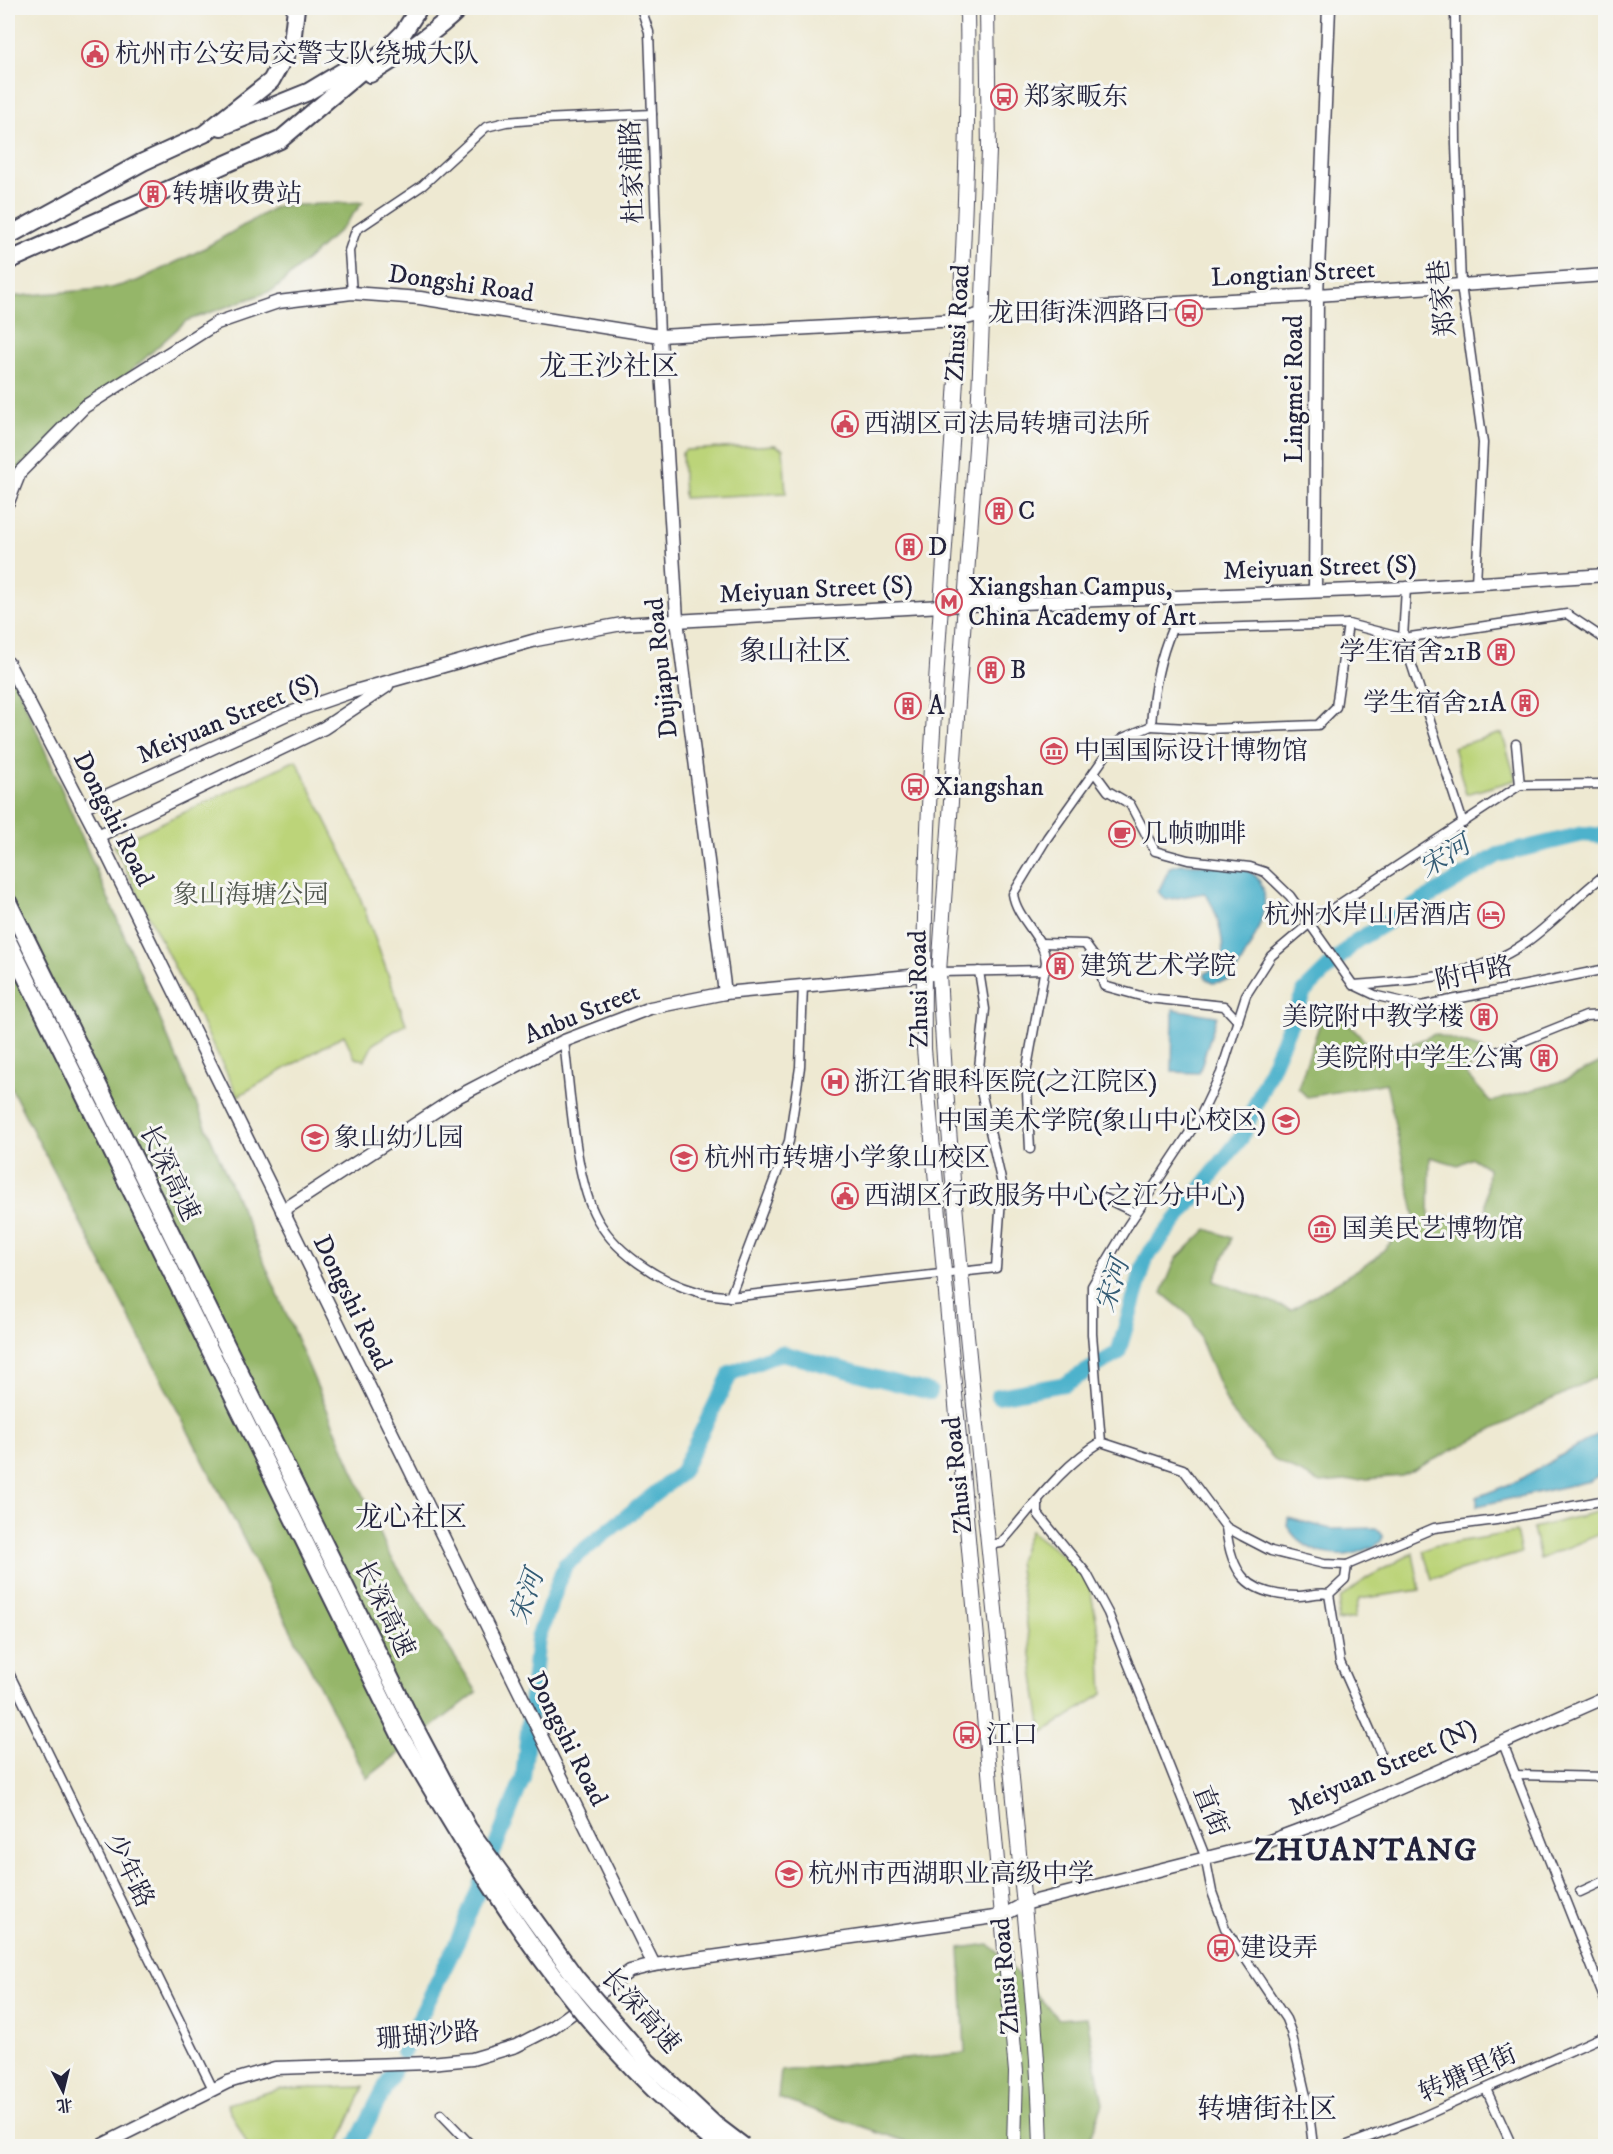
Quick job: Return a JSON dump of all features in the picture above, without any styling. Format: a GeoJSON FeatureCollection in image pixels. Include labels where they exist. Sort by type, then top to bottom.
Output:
{"type":"FeatureCollection","features":[{"type":"Feature","properties":{"kind":"highway"},"geometry":{"type":"LineString","coordinates":[[204,134],[271,81],[284,62],[292,43],[296,8]]}},
{"type":"Feature","properties":{"kind":"highway"},"geometry":{"type":"LineString","coordinates":[[8,236],[143,162],[204,134],[308,92],[354,65],[393,32],[416,8]]}},
{"type":"Feature","properties":{"kind":"highway"},"geometry":{"type":"LineString","coordinates":[[8,256],[159,195],[280,141],[385,51],[403,33],[416,8]]}},
{"type":"Feature","properties":{"kind":"highway"},"geometry":{"type":"LineString","coordinates":[[333,96],[397,58],[444,24],[460,8]]}},
{"type":"Feature","properties":{"kind":"highway"},"geometry":{"type":"LineString","coordinates":[[8,261],[38,245]]}},
{"type":"Feature","properties":{"kind":"highway","name":"长深高速"},"geometry":{"type":"LineString","coordinates":[[8,902],[407,1732],[468,1828],[576,1978],[647,2061],[714,2124],[743,2146]]}},
{"type":"Feature","properties":{"kind":"highway","name":"长深高速"},"geometry":{"type":"LineString","coordinates":[[8,941],[407,1732],[513,1921],[571,1998],[635,2069],[720,2146]]}},
{"type":"Feature","properties":{"kind":"main road","name":"Zhusi Road"},"geometry":{"type":"LineString","coordinates":[[967,8],[968,95],[959,320],[929,796],[923,976],[924,1048],[1016,2072],[1014,2146]]}},
{"type":"Feature","properties":{"kind":"main road","name":"Zhusi Road"},"geometry":{"type":"LineString","coordinates":[[987,8],[989,151],[982,314],[939,972],[943,1050],[962,1273],[1035,2013],[1041,2146]]}},
{"type":"Feature","properties":{"kind":"street","name":"杜家浦路"},"geometry":{"type":"LineString","coordinates":[[641,8],[649,32],[660,336]]}},
{"type":"Feature","properties":{"kind":"street","name":"Lingmei Road"},"geometry":{"type":"LineString","coordinates":[[1315,590],[1317,295],[1329,8]]}},
{"type":"Feature","properties":{"kind":"street","name":"郑家巷"},"geometry":{"type":"LineString","coordinates":[[1455,8],[1455,144],[1461,285],[1483,442],[1476,583]]}},
{"type":"Feature","properties":{"kind":"street"},"geometry":{"type":"LineString","coordinates":[[352,293],[349,251],[356,230],[423,185],[486,128],[506,122],[652,114]]}},
{"type":"Feature","properties":{"kind":"street","name":"Longtian Street"},"geometry":{"type":"LineString","coordinates":[[982,314],[1317,295],[1605,275]]}},
{"type":"Feature","properties":{"kind":"street","name":"Dongshi Road"},"geometry":{"type":"LineString","coordinates":[[8,502],[20,472],[84,407],[217,323],[278,302],[352,293],[420,298],[660,336],[959,320],[982,314]]}},
{"type":"Feature","properties":{"kind":"street","name":"Dujiapu Road"},"geometry":{"type":"LineString","coordinates":[[660,336],[677,620],[724,993]]}},
{"type":"Feature","properties":{"kind":"street","name":"Meiyuan Street (S)"},"geometry":{"type":"LineString","coordinates":[[82,807],[287,714],[395,680],[536,640],[622,624],[942,606],[1406,588],[1605,575]]}},
{"type":"Feature","properties":{"kind":"street"},"geometry":{"type":"LineString","coordinates":[[1406,588],[1403,638],[1462,823]]}},
{"type":"Feature","properties":{"kind":"street"},"geometry":{"type":"LineString","coordinates":[[1151,726],[1153,686],[1160,671],[1161,655],[1172,629],[1348,624],[1403,638],[1567,614],[1605,640]]}},
{"type":"Feature","properties":{"kind":"street"},"geometry":{"type":"LineString","coordinates":[[1030,1149],[1026,1073],[1046,970],[1045,954],[1020,914],[1013,894],[1047,838],[1111,748],[1124,738],[1151,726],[1204,729],[1318,725],[1336,707],[1348,624]]}},
{"type":"Feature","properties":{"kind":"street","name":"Dongshi Road"},"geometry":{"type":"LineString","coordinates":[[8,663],[98,836],[654,1965]]}},
{"type":"Feature","properties":{"kind":"street","name":"Meiyuan Street (S)"},"geometry":{"type":"LineString","coordinates":[[98,836],[324,728],[395,680]]}},
{"type":"Feature","properties":{"kind":"street"},"geometry":{"type":"LineString","coordinates":[[1515,744],[1520,785]]}},
{"type":"Feature","properties":{"kind":"street"},"geometry":{"type":"LineString","coordinates":[[1094,772],[1108,791],[1130,804],[1155,851],[1188,860],[1250,867],[1265,872],[1290,896],[1353,985],[1384,983],[1478,968],[1525,943],[1605,874]]}},
{"type":"Feature","properties":{"kind":"street"},"geometry":{"type":"LineString","coordinates":[[1101,1442],[1092,1334],[1092,1286],[1200,1117],[1221,1073],[1246,995],[1271,956],[1309,924],[1520,785],[1605,784]]}},
{"type":"Feature","properties":{"kind":"street"},"geometry":{"type":"LineString","coordinates":[[1040,943],[1085,944],[1098,962],[1104,986],[1148,998],[1224,1006],[1238,1021]]}},
{"type":"Feature","properties":{"kind":"street","name":"附中路"},"geometry":{"type":"LineString","coordinates":[[1353,985],[1377,996],[1421,1006],[1605,969]]}},
{"type":"Feature","properties":{"kind":"street"},"geometry":{"type":"LineString","coordinates":[[564,1041],[580,1168],[593,1212],[606,1234],[635,1259],[666,1280],[699,1293],[730,1297],[921,1274],[944,1275],[996,1268],[1002,1184],[978,1078],[985,1009],[979,970]]}},
{"type":"Feature","properties":{"kind":"street"},"geometry":{"type":"LineString","coordinates":[[939,972],[1046,970]]}},
{"type":"Feature","properties":{"kind":"street","name":"Anbu Street"},"geometry":{"type":"LineString","coordinates":[[282,1211],[457,1097],[564,1041],[650,1008],[724,993],[923,976],[939,972]]}},
{"type":"Feature","properties":{"kind":"street"},"geometry":{"type":"LineString","coordinates":[[730,1297],[789,1141],[800,1067],[803,985]]}},
{"type":"Feature","properties":{"kind":"street"},"geometry":{"type":"LineString","coordinates":[[1496,1052],[1586,1016],[1605,1015]]}},
{"type":"Feature","properties":{"kind":"street"},"geometry":{"type":"LineString","coordinates":[[1098,1195],[1136,1214]]}},
{"type":"Feature","properties":{"kind":"street"},"geometry":{"type":"LineString","coordinates":[[990,1545],[1001,1543],[1067,1467],[1083,1452],[1101,1442],[1183,1469],[1226,1527],[1284,1556],[1312,1562],[1347,1565],[1434,1528],[1496,1520],[1605,1500]]}},
{"type":"Feature","properties":{"kind":"street","name":"直街"},"geometry":{"type":"LineString","coordinates":[[1038,1502],[1038,1514],[1087,1574],[1108,1613],[1205,1856],[1212,1892],[1225,1928],[1286,2019],[1305,2093],[1313,2146]]}},
{"type":"Feature","properties":{"kind":"street"},"geometry":{"type":"LineString","coordinates":[[1226,1527],[1232,1563],[1240,1575],[1261,1589],[1277,1594],[1329,1594],[1345,1580],[1347,1565]]}},
{"type":"Feature","properties":{"kind":"street"},"geometry":{"type":"LineString","coordinates":[[1329,1594],[1340,1662],[1380,1752]]}},
{"type":"Feature","properties":{"kind":"street","name":"少年路"},"geometry":{"type":"LineString","coordinates":[[8,1671],[213,2089]]}},
{"type":"Feature","properties":{"kind":"street","name":"Meiyuan Street (N)"},"geometry":{"type":"LineString","coordinates":[[1002,1916],[1024,1904],[1205,1856],[1262,1844],[1334,1817],[1605,1697]]}},
{"type":"Feature","properties":{"kind":"street"},"geometry":{"type":"LineString","coordinates":[[1502,1741],[1605,2003]]}},
{"type":"Feature","properties":{"kind":"street"},"geometry":{"type":"LineString","coordinates":[[1515,1775],[1605,1777]]}},
{"type":"Feature","properties":{"kind":"street"},"geometry":{"type":"LineString","coordinates":[[1580,1892],[1605,1880]]}},
{"type":"Feature","properties":{"kind":"street","name":"珊瑚沙路"},"geometry":{"type":"LineString","coordinates":[[100,2146],[213,2089],[275,2068],[430,2063],[472,2059],[516,2046],[553,2026],[630,1971],[654,1965],[1002,1916]]}},
{"type":"Feature","properties":{"kind":"street","name":"转塘里街"},"geometry":{"type":"LineString","coordinates":[[1345,2146],[1414,2120],[1605,2035]]}},
{"type":"Feature","properties":{"kind":"street"},"geometry":{"type":"LineString","coordinates":[[1486,2088],[1512,2146]]}},
{"type":"Feature","properties":{"kind":"street"},"geometry":{"type":"LineString","coordinates":[[441,2114],[472,2146]]}},
{"type":"Feature","properties":{"kind":"green space"},"geometry":{"type":"Polygon","coordinates":[[[363,202],[341,229],[274,290],[186,321],[20,472],[8,506],[8,297],[111,288],[137,281],[201,250],[277,206],[363,202]]]}},
{"type":"Feature","properties":{"kind":"green space"},"geometry":{"type":"Polygon","coordinates":[[[775,445],[783,449],[786,493],[684,498],[682,453],[686,450],[775,445]]]}},
{"type":"Feature","properties":{"kind":"green space"},"geometry":{"type":"Polygon","coordinates":[[[8,664],[388,1552],[477,1692],[367,1778],[8,1082],[8,664]]]}},
{"type":"Feature","properties":{"kind":"green space"},"geometry":{"type":"Polygon","coordinates":[[[1502,733],[1516,780],[1466,794],[1453,747],[1502,733]]]}},
{"type":"Feature","properties":{"kind":"green space","name":"象山海塘公园"},"geometry":{"type":"Polygon","coordinates":[[[296,760],[349,867],[406,1024],[373,1044],[365,1060],[355,1058],[344,1035],[238,1096],[114,845],[296,760]]]}},
{"type":"Feature","properties":{"kind":"green space"},"geometry":{"type":"Polygon","coordinates":[[[1337,1012],[1380,1057],[1435,1034],[1483,1049],[1466,1074],[1491,1102],[1563,1081],[1605,1060],[1606,1372],[1402,1476],[1321,1483],[1276,1461],[1230,1410],[1191,1317],[1162,1293],[1176,1259],[1207,1229],[1232,1238],[1214,1281],[1291,1310],[1375,1259],[1415,1217],[1386,1083],[1307,1097],[1298,1088],[1321,1020],[1337,1012]],[[1430,1157],[1429,1217],[1485,1218],[1488,1168],[1472,1158],[1458,1165],[1430,1157]]]}},
{"type":"Feature","properties":{"kind":"green space"},"geometry":{"type":"Polygon","coordinates":[[[1605,1510],[1605,1532],[1540,1559],[1533,1528],[1605,1510]]]}},
{"type":"Feature","properties":{"kind":"green space"},"geometry":{"type":"Polygon","coordinates":[[[1030,1531],[1087,1574],[1100,1638],[1103,1694],[1042,1733],[1018,1561],[1030,1531]]]}},
{"type":"Feature","properties":{"kind":"green space"},"geometry":{"type":"Polygon","coordinates":[[[1516,1532],[1521,1553],[1432,1579],[1423,1551],[1433,1546],[1516,1532]]]}},
{"type":"Feature","properties":{"kind":"green space"},"geometry":{"type":"Polygon","coordinates":[[[1413,1553],[1420,1590],[1359,1599],[1354,1618],[1337,1621],[1341,1598],[1367,1578],[1413,1553]]]}},
{"type":"Feature","properties":{"kind":"green space"},"geometry":{"type":"Polygon","coordinates":[[[989,1944],[1059,2019],[1087,2017],[1103,2104],[1087,2146],[919,2146],[778,2098],[781,2071],[965,2053],[960,1948],[989,1944]]]}},
{"type":"Feature","properties":{"kind":"green space"},"geometry":{"type":"Polygon","coordinates":[[[364,2087],[338,2146],[248,2146],[227,2104],[279,2089],[364,2087]]]}},
{"type":"Feature","properties":{"kind":"water"},"geometry":{"type":"Polygon","coordinates":[[[1181,864],[1224,866],[1246,870],[1258,879],[1264,892],[1264,907],[1254,939],[1231,980],[1213,983],[1206,979],[1205,974],[1220,962],[1222,946],[1216,916],[1204,893],[1166,900],[1158,892],[1170,867],[1181,864]]]}},
{"type":"Feature","properties":{"kind":"water"},"geometry":{"type":"Polygon","coordinates":[[[1173,1009],[1217,1016],[1199,1073],[1172,1072],[1173,1009]]]}},
{"type":"Feature","properties":{"kind":"water"},"geometry":{"type":"Polygon","coordinates":[[[1605,1430],[1605,1471],[1590,1481],[1477,1506],[1477,1497],[1515,1482],[1605,1430]]]}},
{"type":"Feature","properties":{"kind":"water"},"geometry":{"type":"Polygon","coordinates":[[[1288,1518],[1331,1529],[1376,1528],[1383,1537],[1373,1547],[1354,1554],[1322,1553],[1302,1543],[1294,1535],[1287,1526],[1288,1518]]]}},
{"type":"Feature","properties":{"kind":"waterway","name":"宋河"},"geometry":{"type":"LineString","coordinates":[[998,1396],[1065,1384],[1118,1353],[1146,1258],[1241,1138],[1304,992],[1356,941],[1498,855],[1583,834],[1606,836]]}},
{"type":"Feature","properties":{"kind":"waterway","name":"宋河"},"geometry":{"type":"LineString","coordinates":[[403,2052],[459,1938],[523,1778],[538,1638],[565,1565],[681,1473],[731,1373],[781,1353],[930,1392]]}},
{"type":"Feature","properties":{"kind":"waterway","name":"宋河"},"geometry":{"type":"LineString","coordinates":[[355,2146],[395,2068]]}},
{"type":"Feature","properties":{"kind":"place","name":"杭州市公安局交警支队绕城大队"},"geometry":{"type":"Point","coordinates":[95,54]}},
{"type":"Feature","properties":{"kind":"place","name":"郑家畈东"},"geometry":{"type":"Point","coordinates":[1004,97]}},
{"type":"Feature","properties":{"kind":"place","name":"转塘收费站"},"geometry":{"type":"Point","coordinates":[153,194]}},
{"type":"Feature","properties":{"kind":"place","name":"龙田街洙泗路口"},"geometry":{"type":"Point","coordinates":[1189,313]}},
{"type":"Feature","properties":{"kind":"place","name":"西湖区司法局转塘司法所"},"geometry":{"type":"Point","coordinates":[845,424]}},
{"type":"Feature","properties":{"kind":"place","name":"C"},"geometry":{"type":"Point","coordinates":[999,511]}},
{"type":"Feature","properties":{"kind":"place","name":"D"},"geometry":{"type":"Point","coordinates":[909,547]}},
{"type":"Feature","properties":{"kind":"place","name":"Xiangshan Campus, China Academy of Art"},"geometry":{"type":"Point","coordinates":[949,602]}},
{"type":"Feature","properties":{"kind":"place","name":"学生宿舍21B"},"geometry":{"type":"Point","coordinates":[1501,652]}},
{"type":"Feature","properties":{"kind":"place","name":"B"},"geometry":{"type":"Point","coordinates":[991,670]}},
{"type":"Feature","properties":{"kind":"place","name":"学生宿舍21A"},"geometry":{"type":"Point","coordinates":[1525,703]}},
{"type":"Feature","properties":{"kind":"place","name":"A"},"geometry":{"type":"Point","coordinates":[908,706]}},
{"type":"Feature","properties":{"kind":"place","name":"中国国际设计博物馆"},"geometry":{"type":"Point","coordinates":[1054,751]}},
{"type":"Feature","properties":{"kind":"place","name":"Xiangshan"},"geometry":{"type":"Point","coordinates":[915,787]}},
{"type":"Feature","properties":{"kind":"place","name":"几帧咖啡"},"geometry":{"type":"Point","coordinates":[1122,834]}},
{"type":"Feature","properties":{"kind":"place","name":"杭州水岸山居酒店"},"geometry":{"type":"Point","coordinates":[1491,915]}},
{"type":"Feature","properties":{"kind":"place","name":"建筑艺术学院"},"geometry":{"type":"Point","coordinates":[1060,966]}},
{"type":"Feature","properties":{"kind":"place","name":"美院附中教学楼"},"geometry":{"type":"Point","coordinates":[1484,1017]}},
{"type":"Feature","properties":{"kind":"place","name":"美院附中学生公寓"},"geometry":{"type":"Point","coordinates":[1544,1058]}},
{"type":"Feature","properties":{"kind":"place","name":"浙江省眼科医院(之江院区)"},"geometry":{"type":"Point","coordinates":[835,1082]}},
{"type":"Feature","properties":{"kind":"place","name":"中国美术学院(象山中心校区)"},"geometry":{"type":"Point","coordinates":[1286,1121]}},
{"type":"Feature","properties":{"kind":"place","name":"象山幼儿园"},"geometry":{"type":"Point","coordinates":[315,1138]}},
{"type":"Feature","properties":{"kind":"place","name":"杭州市转塘小学象山校区"},"geometry":{"type":"Point","coordinates":[684,1158]}},
{"type":"Feature","properties":{"kind":"place","name":"西湖区行政服务中心(之江分中心)"},"geometry":{"type":"Point","coordinates":[845,1196]}},
{"type":"Feature","properties":{"kind":"place","name":"国美民艺博物馆"},"geometry":{"type":"Point","coordinates":[1322,1229]}},
{"type":"Feature","properties":{"kind":"place","name":"江口"},"geometry":{"type":"Point","coordinates":[967,1735]}},
{"type":"Feature","properties":{"kind":"place","name":"杭州市西湖职业高级中学"},"geometry":{"type":"Point","coordinates":[789,1874]}},
{"type":"Feature","properties":{"kind":"place","name":"建设弄"},"geometry":{"type":"Point","coordinates":[1221,1948]}},
{"type":"Feature","properties":{"kind":"district","name":"龙王沙社区"},"geometry":{"type":"Point","coordinates":[609,366]}},
{"type":"Feature","properties":{"kind":"district","name":"象山社区"},"geometry":{"type":"Point","coordinates":[795,651]}},
{"type":"Feature","properties":{"kind":"district","name":"龙心社区"},"geometry":{"type":"Point","coordinates":[411,1517]}},
{"type":"Feature","properties":{"kind":"district","name":"ZHUANTANG"},"geometry":{"type":"Point","coordinates":[1366,1851]}},
{"type":"Feature","properties":{"kind":"district","name":"转塘街社区"},"geometry":{"type":"Point","coordinates":[1267,2109]}}]}
